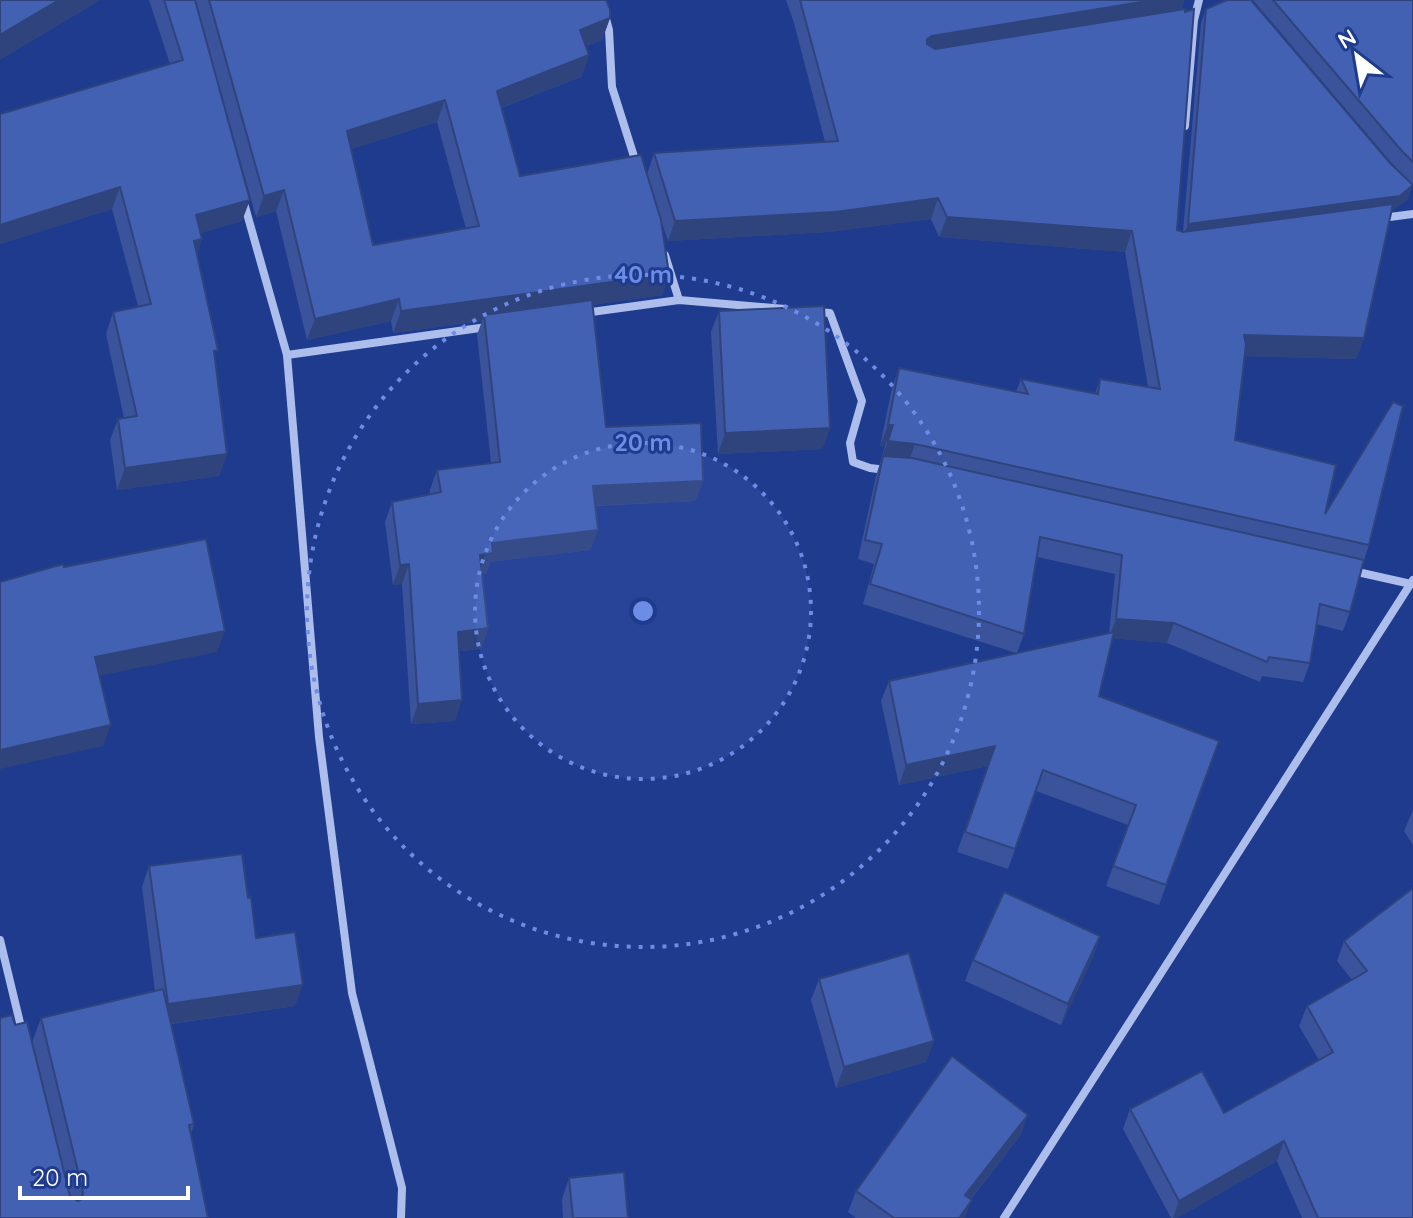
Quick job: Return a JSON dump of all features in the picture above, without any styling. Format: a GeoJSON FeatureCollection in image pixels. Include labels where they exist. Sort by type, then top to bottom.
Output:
{"type":"FeatureCollection","features":[{"type":"Feature","properties":{"kind":"street"},"geometry":{"type":"LineString","coordinates":[[601,0],[609,30],[612,87],[641,178]]}},
{"type":"Feature","properties":{"kind":"street"},"geometry":{"type":"LineString","coordinates":[[1183,141],[1194,20],[1199,0]]}},
{"type":"Feature","properties":{"kind":"street"},"geometry":{"type":"LineString","coordinates":[[1178,23],[1194,20]]}},
{"type":"Feature","properties":{"kind":"street"},"geometry":{"type":"LineString","coordinates":[[241,192],[287,355],[319,737],[350,978],[402,1188],[401,1218]]}},
{"type":"Feature","properties":{"kind":"street"},"geometry":{"type":"LineString","coordinates":[[1368,220],[1413,214]]}},
{"type":"Feature","properties":{"kind":"street"},"geometry":{"type":"LineString","coordinates":[[660,239],[679,300]]}},
{"type":"Feature","properties":{"kind":"street"},"geometry":{"type":"LineString","coordinates":[[569,316],[679,300],[830,313],[862,401],[850,443],[853,462],[870,468],[894,470]]}},
{"type":"Feature","properties":{"kind":"street"},"geometry":{"type":"LineString","coordinates":[[287,355],[491,326]]}},
{"type":"Feature","properties":{"kind":"street"},"geometry":{"type":"LineString","coordinates":[[1004,1218],[1412,582],[1349,570]]}},
{"type":"Feature","properties":{"kind":"street"},"geometry":{"type":"LineString","coordinates":[[0,940],[27,1048]]}},
{"type":"Feature","properties":{"kind":"building"},"geometry":{"type":"Polygon","coordinates":[[[0,0],[59,0],[0,35],[0,0]]]}},
{"type":"Feature","properties":{"kind":"building"},"geometry":{"type":"Polygon","coordinates":[[[164,0],[195,0],[250,200],[196,215],[202,239],[194,241],[218,350],[214,351],[227,454],[125,468],[118,419],[137,416],[113,312],[151,304],[120,187],[0,225],[0,114],[183,60],[164,0]]]}},
{"type":"Feature","properties":{"kind":"building"},"geometry":{"type":"Polygon","coordinates":[[[209,0],[606,0],[610,18],[580,30],[589,55],[497,91],[520,176],[641,155],[661,220],[669,274],[401,311],[399,299],[315,319],[284,190],[264,196],[209,0]],[[445,100],[347,131],[373,245],[479,226],[445,100]]]}},
{"type":"Feature","properties":{"kind":"building"},"geometry":{"type":"Polygon","coordinates":[[[800,0],[1154,0],[932,36],[927,39],[927,44],[935,49],[1194,9],[1177,230],[1183,232],[1393,204],[1364,338],[1244,335],[1246,344],[1235,440],[1336,465],[1325,514],[1393,402],[1403,406],[1369,545],[915,444],[888,441],[893,425],[888,425],[899,368],[1028,394],[1021,379],[1098,394],[1100,379],[1160,389],[1132,231],[947,217],[938,198],[835,212],[675,221],[654,153],[838,141],[800,0]]]}},
{"type":"Feature","properties":{"kind":"building"},"geometry":{"type":"Polygon","coordinates":[[[1227,0],[1251,0],[1390,163],[1413,185],[1400,196],[1188,224],[1206,9],[1227,0]]]}},
{"type":"Feature","properties":{"kind":"building"},"geometry":{"type":"Polygon","coordinates":[[[1273,0],[1413,0],[1413,162],[1401,150],[1273,0]]]}},
{"type":"Feature","properties":{"kind":"building"},"geometry":{"type":"Polygon","coordinates":[[[592,300],[606,427],[701,423],[703,481],[593,486],[598,530],[492,543],[493,553],[480,555],[488,628],[458,632],[462,700],[418,704],[409,564],[400,565],[392,502],[441,492],[437,470],[500,462],[484,315],[592,300]]]}},
{"type":"Feature","properties":{"kind":"building"},"geometry":{"type":"Polygon","coordinates":[[[824,306],[830,428],[725,433],[719,311],[824,306]]]}},
{"type":"Feature","properties":{"kind":"building"},"geometry":{"type":"Polygon","coordinates":[[[883,456],[912,458],[1364,560],[1350,612],[1320,604],[1310,663],[1269,657],[1267,662],[1174,623],[1116,619],[1122,555],[1040,537],[1024,634],[870,584],[882,544],[865,540],[883,456]]]}},
{"type":"Feature","properties":{"kind":"building"},"geometry":{"type":"Polygon","coordinates":[[[206,539],[225,631],[95,657],[111,725],[0,750],[0,582],[63,564],[64,567],[206,539]]]}},
{"type":"Feature","properties":{"kind":"building"},"geometry":{"type":"Polygon","coordinates":[[[1114,632],[1099,696],[1219,741],[1166,885],[1113,866],[1136,805],[1043,770],[1015,849],[965,832],[995,746],[906,765],[889,681],[1114,632]]]}},
{"type":"Feature","properties":{"kind":"building"},"geometry":{"type":"Polygon","coordinates":[[[242,854],[256,938],[295,932],[303,985],[168,1004],[149,866],[242,854]]]}},
{"type":"Feature","properties":{"kind":"building"},"geometry":{"type":"Polygon","coordinates":[[[1413,888],[1413,1218],[1318,1218],[1284,1141],[1179,1201],[1130,1109],[1202,1071],[1224,1113],[1333,1052],[1307,1006],[1367,971],[1344,941],[1413,888]]]}},
{"type":"Feature","properties":{"kind":"building"},"geometry":{"type":"Polygon","coordinates":[[[1004,892],[1100,936],[1068,1004],[973,960],[1004,892]]]}},
{"type":"Feature","properties":{"kind":"building"},"geometry":{"type":"Polygon","coordinates":[[[909,953],[934,1041],[844,1067],[819,979],[909,953]]]}},
{"type":"Feature","properties":{"kind":"building"},"geometry":{"type":"Polygon","coordinates":[[[163,989],[194,1124],[189,1125],[208,1218],[0,1218],[0,1018],[12,1015],[15,1025],[27,1022],[70,1196],[78,1201],[82,1199],[83,1192],[41,1018],[163,989]]]}},
{"type":"Feature","properties":{"kind":"building"},"geometry":{"type":"Polygon","coordinates":[[[952,1056],[1028,1115],[965,1195],[972,1200],[959,1218],[894,1218],[856,1191],[952,1056]]]}},
{"type":"Feature","properties":{"kind":"building"},"geometry":{"type":"Polygon","coordinates":[[[624,1172],[628,1218],[573,1218],[569,1178],[624,1172]]]}}]}
